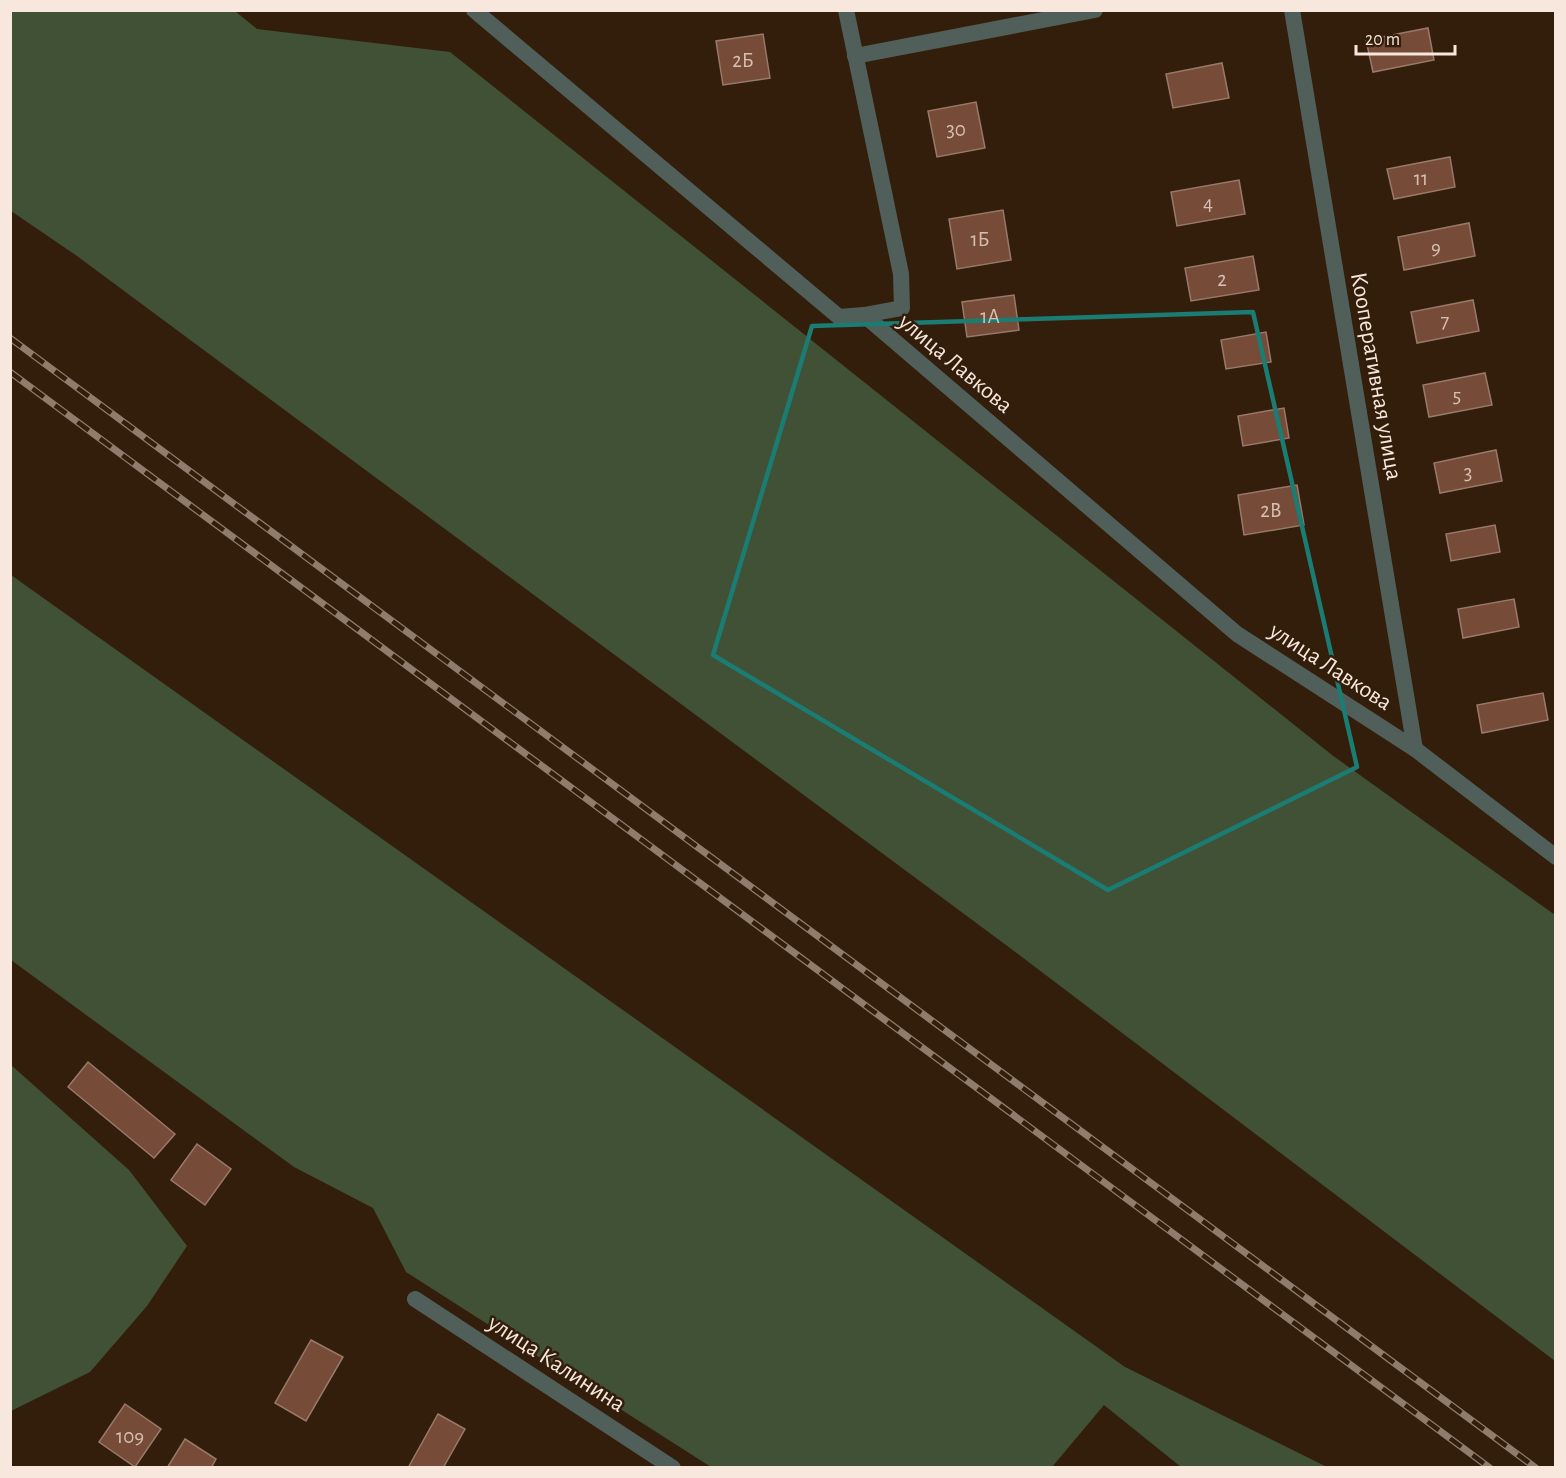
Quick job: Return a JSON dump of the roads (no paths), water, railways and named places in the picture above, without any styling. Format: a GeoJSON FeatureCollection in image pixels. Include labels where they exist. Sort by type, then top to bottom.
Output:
{"type":"FeatureCollection","features":[{"type":"Feature","properties":{"kind":"street","name":"улица Лавкова"},"geometry":{"type":"LineString","coordinates":[[474,10],[839,317],[864,315],[1237,634],[1415,749],[1556,858]]}},
{"type":"Feature","properties":{"kind":"street"},"geometry":{"type":"LineString","coordinates":[[846,10],[901,274],[902,308],[864,315]]}},
{"type":"Feature","properties":{"kind":"street"},"geometry":{"type":"LineString","coordinates":[[855,56],[1095,10]]}},
{"type":"Feature","properties":{"kind":"street","name":"Кооперативная улица"},"geometry":{"type":"LineString","coordinates":[[1292,10],[1415,749]]}},
{"type":"Feature","properties":{"kind":"street","name":"улица Калинина"},"geometry":{"type":"LineString","coordinates":[[416,1299],[673,1467]]}},
{"type":"Feature","properties":{"kind":"railway"},"geometry":{"type":"LineString","coordinates":[[10,338],[1536,1468]]}},
{"type":"Feature","properties":{"kind":"railway"},"geometry":{"type":"LineString","coordinates":[[10,372],[1490,1468]]}}]}
